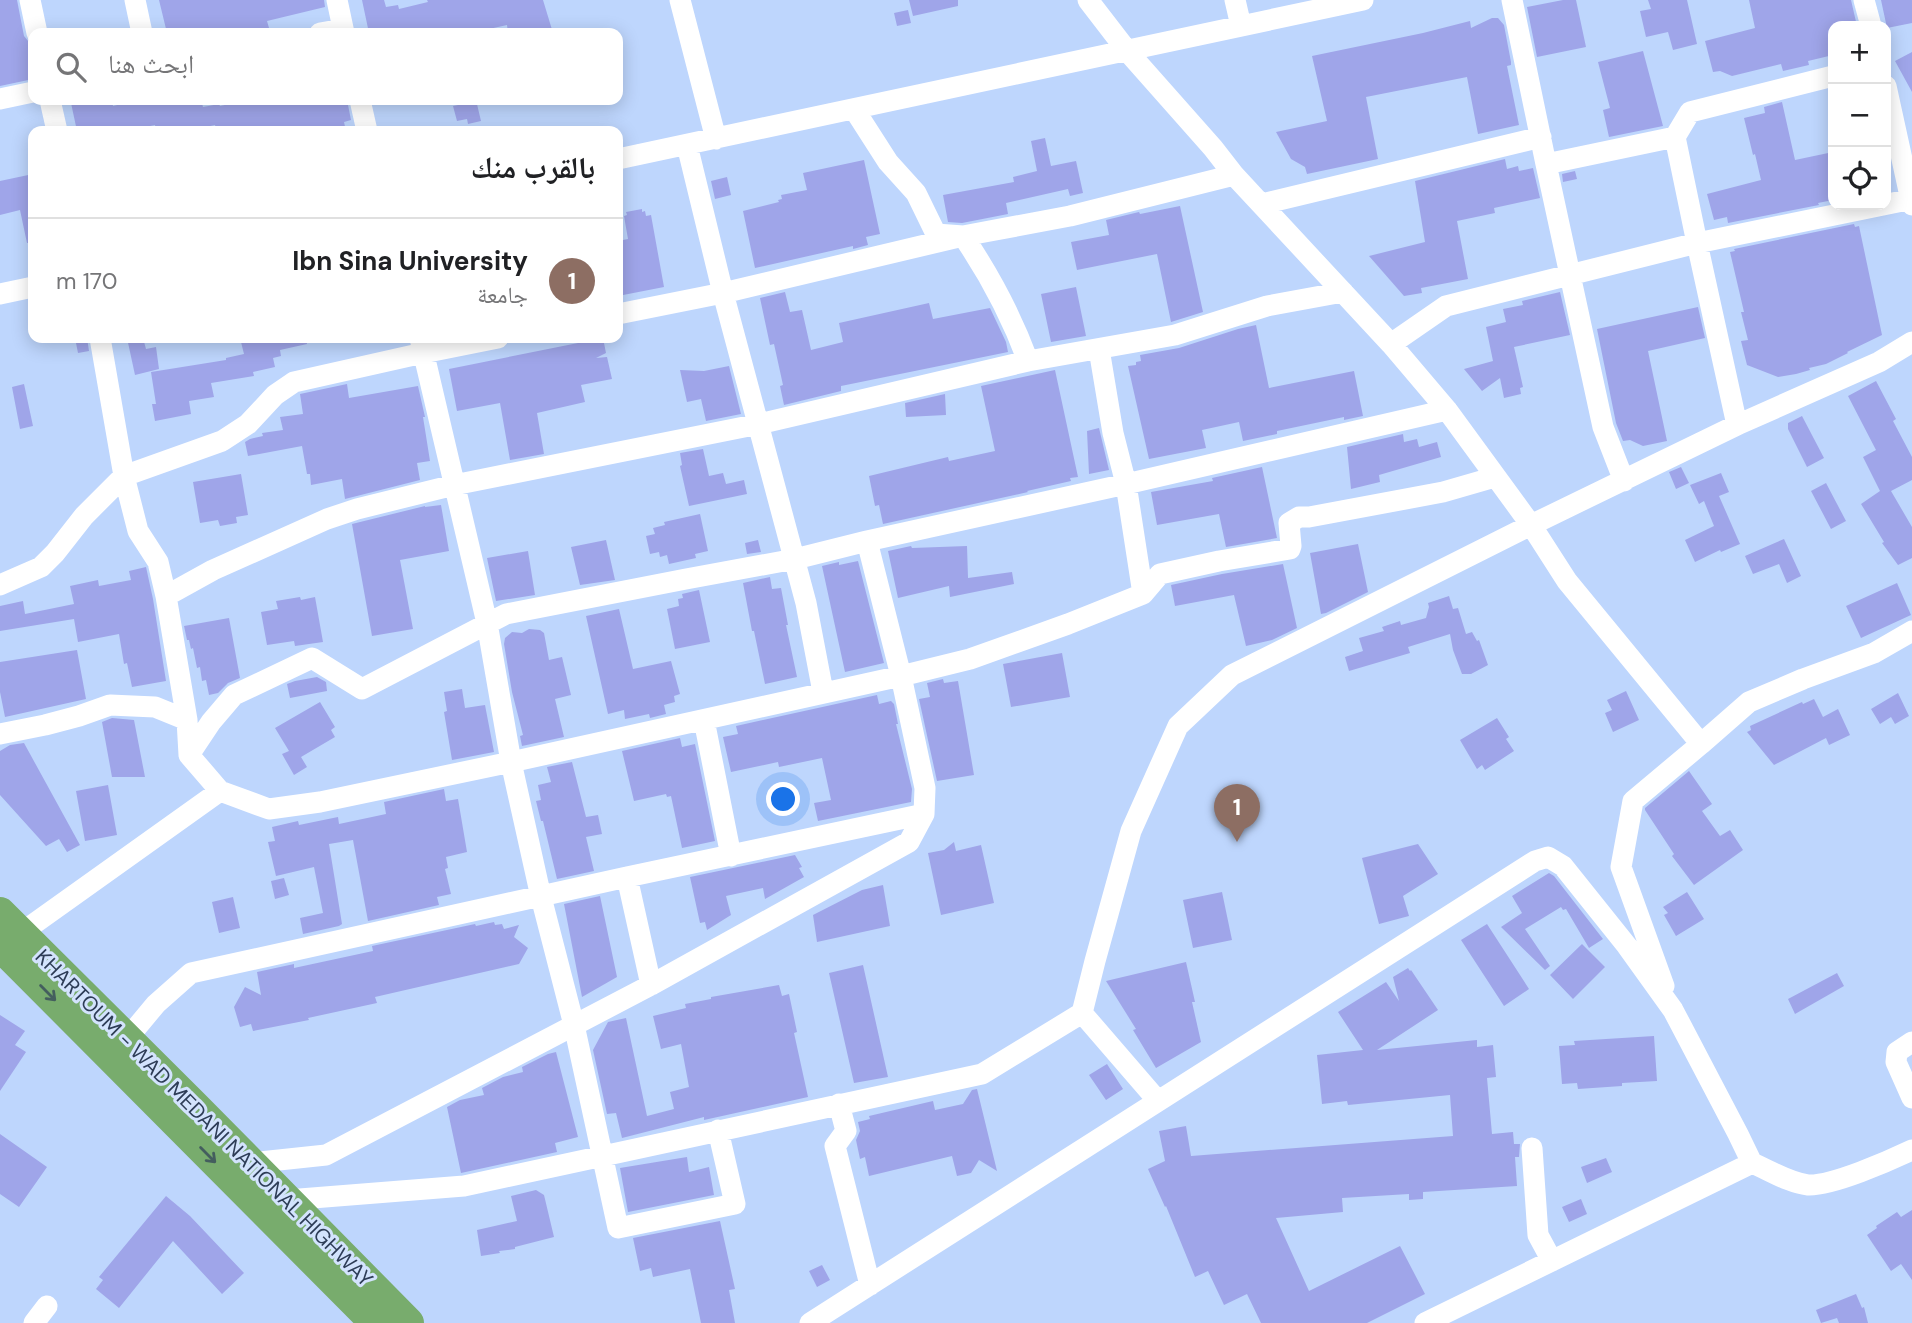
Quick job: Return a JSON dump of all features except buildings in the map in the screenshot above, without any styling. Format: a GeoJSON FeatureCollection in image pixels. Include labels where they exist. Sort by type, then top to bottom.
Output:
{"type":"FeatureCollection","features":[{"type":"Feature","properties":{"kind":"highway","name":"KHARTOUM - WAD MEDANI NATIONAL HIGHWAY"},"geometry":{"type":"LineString","coordinates":[[8,945],[126,1040],[408,1323]]}},
{"type":"Feature","properties":{"kind":"highway","name":"KHARTOUM - WAD MEDANI NATIONAL HIGHWAY"},"geometry":{"type":"LineString","coordinates":[[8,945],[376,1323]]}},
{"type":"Feature","properties":{"kind":"street"},"geometry":{"type":"LineString","coordinates":[[30,0],[36,28]]}},
{"type":"Feature","properties":{"kind":"street"},"geometry":{"type":"LineString","coordinates":[[135,0],[141,28]]}},
{"type":"Feature","properties":{"kind":"street"},"geometry":{"type":"LineString","coordinates":[[337,0],[342,28]]}},
{"type":"Feature","properties":{"kind":"street"},"geometry":{"type":"LineString","coordinates":[[680,0],[716,139]]}},
{"type":"Feature","properties":{"kind":"street"},"geometry":{"type":"LineString","coordinates":[[1088,0],[1128,52],[1234,175],[1391,344],[1447,410],[1531,525],[1567,581],[1701,744]]}},
{"type":"Feature","properties":{"kind":"street"},"geometry":{"type":"LineString","coordinates":[[1236,0],[1241,26]]}},
{"type":"Feature","properties":{"kind":"street"},"geometry":{"type":"LineString","coordinates":[[623,158],[1363,0]]}},
{"type":"Feature","properties":{"kind":"street"},"geometry":{"type":"LineString","coordinates":[[1512,0],[1603,426],[1624,481]]}},
{"type":"Feature","properties":{"kind":"street"},"geometry":{"type":"LineString","coordinates":[[1864,0],[1870,21]]}},
{"type":"Feature","properties":{"kind":"street"},"geometry":{"type":"LineString","coordinates":[[1737,425],[1675,137],[1690,111],[1828,77]]}},
{"type":"Feature","properties":{"kind":"street"},"geometry":{"type":"LineString","coordinates":[[0,99],[28,93]]}},
{"type":"Feature","properties":{"kind":"street"},"geometry":{"type":"LineString","coordinates":[[51,105],[56,126]]}},
{"type":"Feature","properties":{"kind":"street"},"geometry":{"type":"LineString","coordinates":[[361,105],[366,126]]}},
{"type":"Feature","properties":{"kind":"street"},"geometry":{"type":"LineString","coordinates":[[1391,344],[1446,306],[1697,243],[1912,201],[1891,108]]}},
{"type":"Feature","properties":{"kind":"street"},"geometry":{"type":"LineString","coordinates":[[854,110],[888,162],[916,193],[936,234],[963,236]]}},
{"type":"Feature","properties":{"kind":"street"},"geometry":{"type":"LineString","coordinates":[[1262,204],[1541,137]]}},
{"type":"Feature","properties":{"kind":"street"},"geometry":{"type":"LineString","coordinates":[[1546,164],[1675,137]]}},
{"type":"Feature","properties":{"kind":"street"},"geometry":{"type":"LineString","coordinates":[[687,145],[723,293],[806,603],[823,692]]}},
{"type":"Feature","properties":{"kind":"street"},"geometry":{"type":"LineString","coordinates":[[623,313],[723,293],[963,236],[1070,216],[1234,175]]}},
{"type":"Feature","properties":{"kind":"street"},"geometry":{"type":"LineString","coordinates":[[963,236],[986,269],[1006,306],[1028,361]]}},
{"type":"Feature","properties":{"kind":"street"},"geometry":{"type":"LineString","coordinates":[[0,294],[28,288]]}},
{"type":"Feature","properties":{"kind":"street"},"geometry":{"type":"LineString","coordinates":[[166,596],[213,569],[327,519],[357,509],[454,485],[760,424],[1028,361],[1175,335],[1267,306],[1343,292]]}},
{"type":"Feature","properties":{"kind":"street"},"geometry":{"type":"LineString","coordinates":[[287,1200],[464,1185],[982,1074],[1082,1013],[1131,831],[1178,726],[1232,675],[1737,425],[1879,362],[1912,342]]}},
{"type":"Feature","properties":{"kind":"street"},"geometry":{"type":"LineString","coordinates":[[101,343],[124,475],[138,530],[158,562],[166,596],[187,720],[189,755],[220,791],[269,809],[320,802],[511,762],[970,659],[1143,594],[1160,574],[1290,550],[1289,523],[1299,517],[1361,509],[1443,492],[1495,477]]}},
{"type":"Feature","properties":{"kind":"street"},"geometry":{"type":"LineString","coordinates":[[0,585],[41,567],[84,516],[124,475],[222,441],[248,424],[275,395],[294,383],[421,345],[443,343]]}},
{"type":"Feature","properties":{"kind":"street"},"geometry":{"type":"LineString","coordinates":[[421,345],[487,623],[511,762],[618,1228],[734,1203],[718,1130]]}},
{"type":"Feature","properties":{"kind":"street"},"geometry":{"type":"LineString","coordinates":[[1099,349],[1143,594]]}},
{"type":"Feature","properties":{"kind":"street"},"geometry":{"type":"LineString","coordinates":[[189,755],[211,722],[234,695],[312,658],[362,690],[506,614],[795,559],[1447,410]]}},
{"type":"Feature","properties":{"kind":"street"},"geometry":{"type":"LineString","coordinates":[[250,1163],[326,1154],[651,985],[909,842],[924,814],[925,788],[901,676],[867,541]]}},
{"type":"Feature","properties":{"kind":"street"},"geometry":{"type":"LineString","coordinates":[[1673,1010],[1621,867],[1633,802],[1748,702],[1803,678],[1874,653],[1912,631]]}},
{"type":"Feature","properties":{"kind":"street"},"geometry":{"type":"LineString","coordinates":[[0,734],[57,722],[110,705],[155,707],[187,720]]}},
{"type":"Feature","properties":{"kind":"street"},"geometry":{"type":"LineString","coordinates":[[704,720],[731,856]]}},
{"type":"Feature","properties":{"kind":"street"},"geometry":{"type":"LineString","coordinates":[[8,945],[220,791]]}},
{"type":"Feature","properties":{"kind":"street"},"geometry":{"type":"LineString","coordinates":[[126,1040],[156,1003],[191,973],[924,814]]}},
{"type":"Feature","properties":{"kind":"street"},"geometry":{"type":"LineString","coordinates":[[810,1323],[1535,861],[1548,857],[1563,866],[1627,946],[1673,1010],[1752,1163],[1808,1185],[1835,1181],[1911,1151]]}},
{"type":"Feature","properties":{"kind":"street"},"geometry":{"type":"LineString","coordinates":[[627,877],[651,985]]}},
{"type":"Feature","properties":{"kind":"street"},"geometry":{"type":"LineString","coordinates":[[1082,1013],[1158,1101]]}},
{"type":"Feature","properties":{"kind":"street"},"geometry":{"type":"LineString","coordinates":[[1912,1042],[1898,1052],[1896,1062],[1912,1098]]}},
{"type":"Feature","properties":{"kind":"street"},"geometry":{"type":"LineString","coordinates":[[839,1104],[846,1131],[835,1146],[870,1284]]}},
{"type":"Feature","properties":{"kind":"street"},"geometry":{"type":"LineString","coordinates":[[1532,1148],[1538,1236],[1552,1261]]}},
{"type":"Feature","properties":{"kind":"street"},"geometry":{"type":"LineString","coordinates":[[1425,1323],[1752,1163]]}},
{"type":"Feature","properties":{"kind":"place","name":"Ibn Sina University"},"geometry":{"type":"Point","coordinates":[1237,842]}}]}
